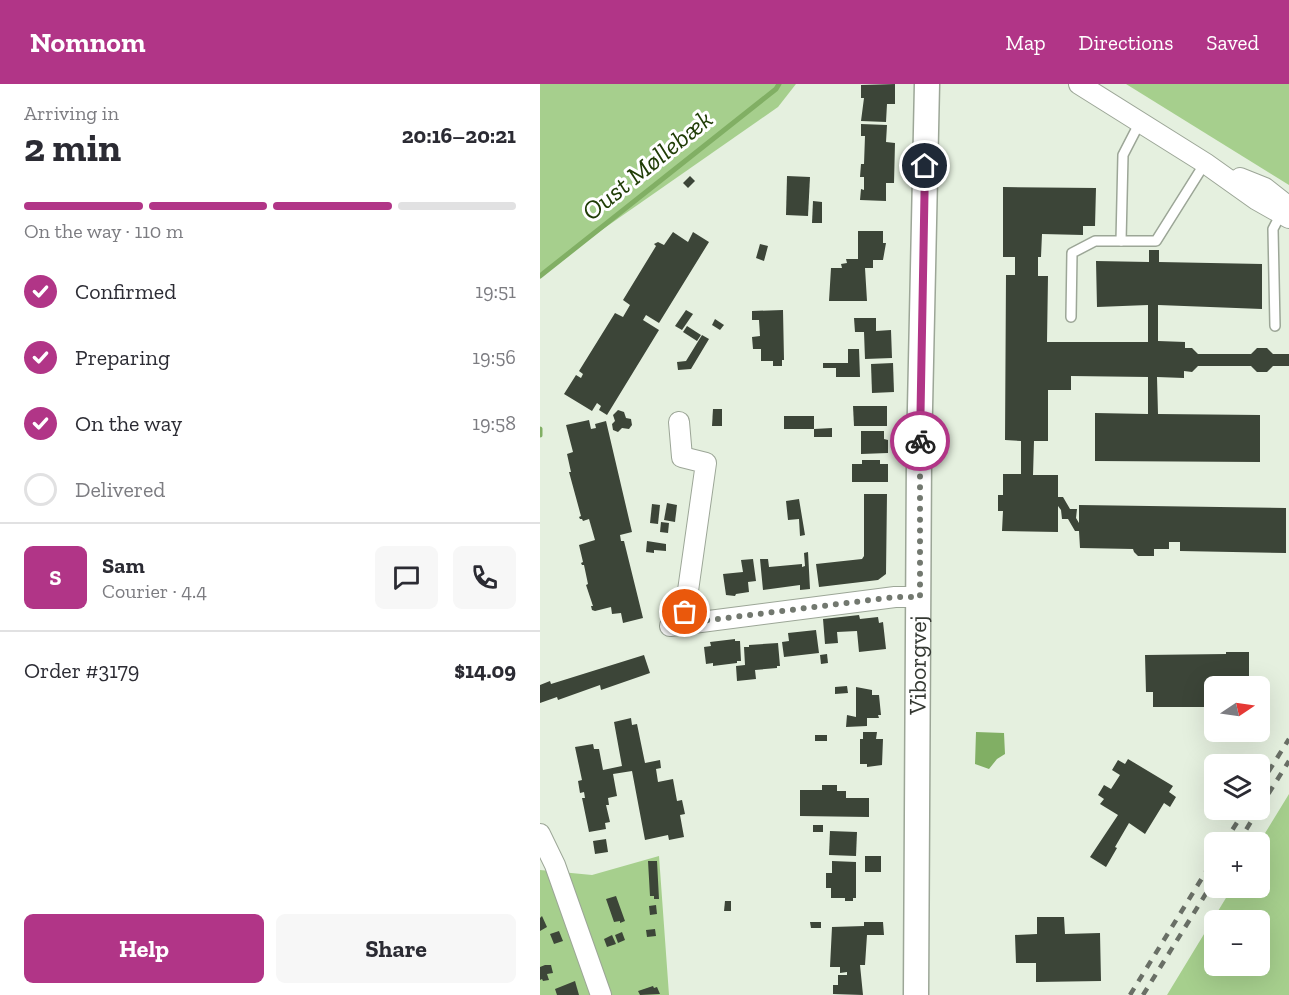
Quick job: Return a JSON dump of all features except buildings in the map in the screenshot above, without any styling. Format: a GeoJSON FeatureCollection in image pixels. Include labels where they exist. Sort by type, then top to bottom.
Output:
{"type":"FeatureCollection","features":[{"type":"Feature","properties":{"kind":"street","name":"Viborgvej"},"geometry":{"type":"LineString","coordinates":[[916,995],[920,454],[927,84]]}},
{"type":"Feature","properties":{"kind":"street"},"geometry":{"type":"LineString","coordinates":[[1079,84],[1205,163],[1264,188],[1286,210]]}},
{"type":"Feature","properties":{"kind":"street"},"geometry":{"type":"LineString","coordinates":[[679,422],[682,457],[706,463],[685,612],[678,625],[895,597],[920,597]]}},
{"type":"Feature","properties":{"kind":"street"},"geometry":{"type":"LineString","coordinates":[[540,834],[555,865],[601,995]]}},
{"type":"Feature","properties":{"kind":"lane"},"geometry":{"type":"LineString","coordinates":[[1121,242],[1123,155],[1140,122]]}},
{"type":"Feature","properties":{"kind":"lane"},"geometry":{"type":"LineString","coordinates":[[1071,317],[1072,253],[1095,242],[1156,241],[1205,163]]}},
{"type":"Feature","properties":{"kind":"lane"},"geometry":{"type":"LineString","coordinates":[[1275,326],[1272,229],[1286,210]]}},
{"type":"Feature","properties":{"kind":"shaded area"},"geometry":{"type":"Polygon","coordinates":[[[540,84],[796,84],[778,107],[540,273],[540,84]]]}},
{"type":"Feature","properties":{"kind":"shaded area"},"geometry":{"type":"Polygon","coordinates":[[[1126,84],[1289,84],[1289,185],[1126,84]]]}},
{"type":"Feature","properties":{"kind":"shaded area"},"geometry":{"type":"Polygon","coordinates":[[[976,732],[1004,733],[1005,754],[997,759],[989,769],[975,764],[976,732]]]}},
{"type":"Feature","properties":{"kind":"shaded area"},"geometry":{"type":"Polygon","coordinates":[[[1289,794],[1289,995],[1167,995],[1204,934],[1204,976],[1270,976],[1270,910],[1219,910],[1226,898],[1270,898],[1270,832],[1266,832],[1289,794]]]}},
{"type":"Feature","properties":{"kind":"shaded area"},"geometry":{"type":"Polygon","coordinates":[[[659,856],[669,995],[540,995],[540,870],[592,875],[659,856]]]}},
{"type":"Feature","properties":{"kind":"waterway","name":"Oust Møllebæk"},"geometry":{"type":"LineString","coordinates":[[540,276],[776,89],[779,84]]}},
{"type":"Feature","properties":{"kind":"waterway","name":"Oust Møllebæk"},"geometry":{"type":"LineString","coordinates":[[540,429],[540,435]]}},
{"type":"Feature","properties":{"kind":"railway"},"geometry":{"type":"LineString","coordinates":[[1270,769],[1289,739]]}},
{"type":"Feature","properties":{"kind":"railway"},"geometry":{"type":"LineString","coordinates":[[1270,791],[1289,761]]}},
{"type":"Feature","properties":{"kind":"railway"},"geometry":{"type":"LineString","coordinates":[[1231,832],[1239,820]]}},
{"type":"Feature","properties":{"kind":"railway"},"geometry":{"type":"LineString","coordinates":[[1245,832],[1252,820]]}},
{"type":"Feature","properties":{"kind":"railway"},"geometry":{"type":"LineString","coordinates":[[1130,995],[1204,875]]}},
{"type":"Feature","properties":{"kind":"railway"},"geometry":{"type":"LineString","coordinates":[[1143,995],[1204,897]]}},
{"type":"Feature","properties":{"kind":"way so far"},"geometry":{"type":"LineString","coordinates":[[685,612],[686,623],[895,597],[920,597],[920,441]]}},
{"type":"Feature","properties":{"kind":"route"},"geometry":{"type":"LineString","coordinates":[[920,441],[925,166]]}}]}
